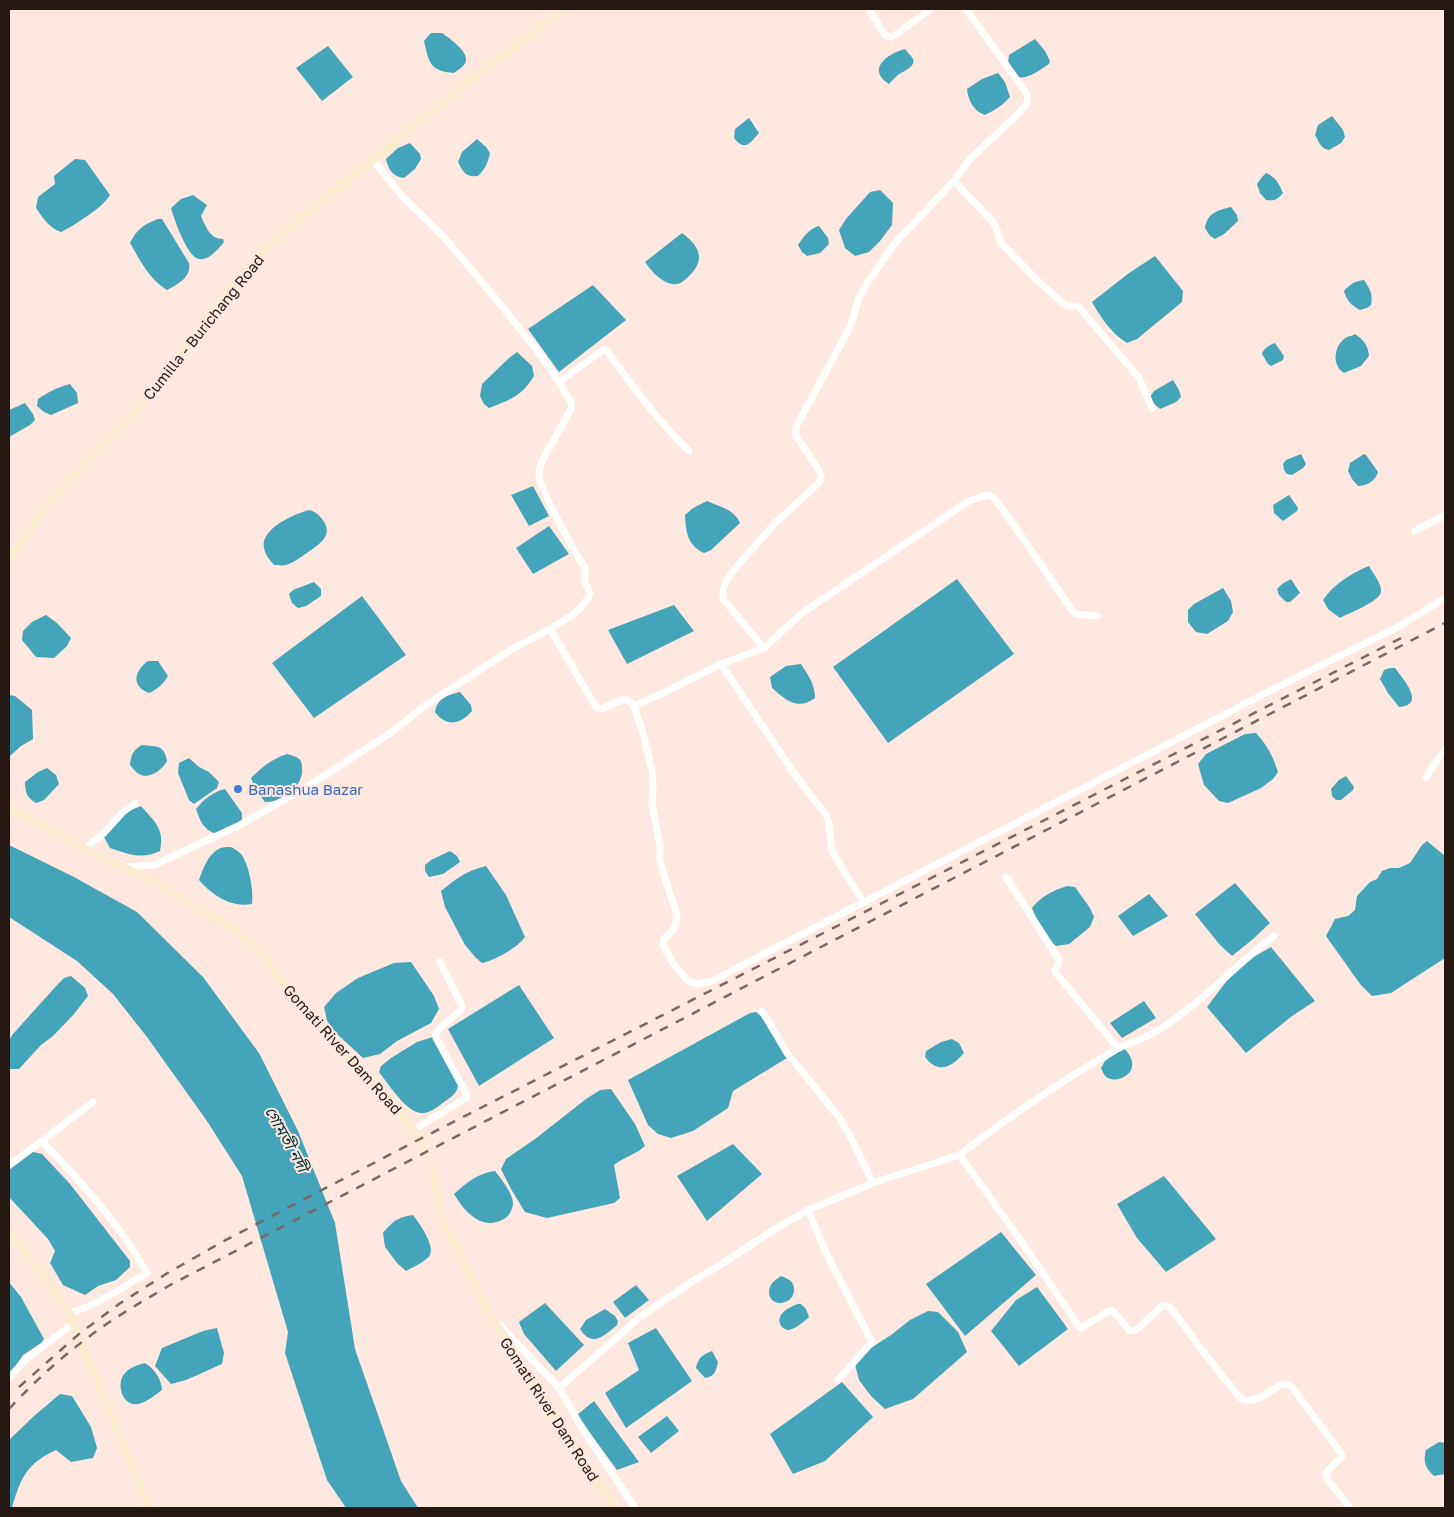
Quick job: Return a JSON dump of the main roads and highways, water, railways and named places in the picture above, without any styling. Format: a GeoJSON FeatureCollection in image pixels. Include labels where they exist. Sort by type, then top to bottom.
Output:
{"type":"FeatureCollection","features":[{"type":"Feature","properties":{"kind":"main road","name":"Cumilla - Burichang Road"},"geometry":{"type":"LineString","coordinates":[[9,558],[20,546],[58,492],[130,417],[227,292],[272,242],[469,81],[564,9]]}},
{"type":"Feature","properties":{"kind":"main road","name":"Gomati River Dam Road"},"geometry":{"type":"LineString","coordinates":[[9,810],[156,883],[235,930],[252,945],[308,1014],[337,1046],[396,1106],[413,1130],[430,1161],[440,1212],[488,1312],[614,1508]]}},
{"type":"Feature","properties":{"kind":"main road"},"geometry":{"type":"LineString","coordinates":[[9,1229],[69,1312],[149,1508]]}},
{"type":"Feature","properties":{"kind":"water"},"geometry":{"type":"Polygon","coordinates":[[[431,33],[442,33],[464,53],[466,57],[465,63],[454,73],[435,68],[429,60],[424,41],[431,33]]]}},
{"type":"Feature","properties":{"kind":"water"},"geometry":{"type":"Polygon","coordinates":[[[1035,39],[1045,51],[1050,61],[1049,64],[1028,76],[1019,77],[1014,74],[1008,64],[1009,55],[1035,39]]]}},
{"type":"Feature","properties":{"kind":"water"},"geometry":{"type":"Polygon","coordinates":[[[328,46],[353,77],[322,101],[296,68],[328,46]]]}},
{"type":"Feature","properties":{"kind":"water"},"geometry":{"type":"Polygon","coordinates":[[[905,49],[913,59],[913,64],[889,84],[882,78],[879,68],[886,58],[905,49]]]}},
{"type":"Feature","properties":{"kind":"water"},"geometry":{"type":"Polygon","coordinates":[[[998,73],[1005,82],[1010,97],[999,107],[985,115],[972,105],[967,89],[982,79],[998,73]]]}},
{"type":"Feature","properties":{"kind":"water"},"geometry":{"type":"Polygon","coordinates":[[[1332,116],[1343,130],[1345,137],[1341,143],[1329,150],[1322,147],[1315,135],[1318,125],[1332,116]]]}},
{"type":"Feature","properties":{"kind":"water"},"geometry":{"type":"Polygon","coordinates":[[[749,118],[759,133],[747,144],[741,145],[734,138],[735,129],[749,118]]]}},
{"type":"Feature","properties":{"kind":"water"},"geometry":{"type":"Polygon","coordinates":[[[477,139],[490,153],[486,166],[478,176],[470,176],[464,172],[458,162],[462,152],[477,139]]]}},
{"type":"Feature","properties":{"kind":"water"},"geometry":{"type":"Polygon","coordinates":[[[410,143],[420,154],[421,159],[415,169],[404,178],[392,172],[386,159],[398,148],[410,143]]]}},
{"type":"Feature","properties":{"kind":"water"},"geometry":{"type":"Polygon","coordinates":[[[75,159],[85,160],[110,195],[95,210],[61,232],[50,225],[36,208],[38,197],[55,184],[54,176],[75,159]]]}},
{"type":"Feature","properties":{"kind":"water"},"geometry":{"type":"Polygon","coordinates":[[[1266,173],[1275,179],[1283,193],[1275,200],[1266,200],[1260,193],[1257,184],[1266,173]]]}},
{"type":"Feature","properties":{"kind":"water"},"geometry":{"type":"Polygon","coordinates":[[[880,190],[893,203],[892,225],[869,252],[855,256],[845,248],[839,230],[846,219],[870,192],[880,190]]]}},
{"type":"Feature","properties":{"kind":"water"},"geometry":{"type":"Polygon","coordinates":[[[193,195],[207,205],[201,216],[209,232],[215,237],[223,239],[224,242],[213,254],[203,259],[194,257],[190,252],[178,228],[171,208],[181,199],[193,195]]]}},
{"type":"Feature","properties":{"kind":"water"},"geometry":{"type":"Polygon","coordinates":[[[1231,207],[1237,215],[1238,221],[1224,234],[1215,239],[1210,236],[1205,228],[1208,219],[1214,213],[1231,207]]]}},
{"type":"Feature","properties":{"kind":"water"},"geometry":{"type":"Polygon","coordinates":[[[158,219],[162,219],[189,263],[186,276],[167,290],[150,275],[130,243],[141,228],[158,219]]]}},
{"type":"Feature","properties":{"kind":"water"},"geometry":{"type":"Polygon","coordinates":[[[819,226],[828,238],[829,244],[820,253],[807,256],[798,245],[804,236],[819,226]]]}},
{"type":"Feature","properties":{"kind":"water"},"geometry":{"type":"Polygon","coordinates":[[[682,233],[697,249],[699,260],[693,272],[684,281],[673,284],[657,276],[645,262],[682,233]]]}},
{"type":"Feature","properties":{"kind":"water"},"geometry":{"type":"Polygon","coordinates":[[[1155,256],[1183,291],[1182,302],[1137,339],[1127,343],[1107,325],[1092,302],[1129,273],[1155,256]]]}},
{"type":"Feature","properties":{"kind":"water"},"geometry":{"type":"Polygon","coordinates":[[[1364,280],[1368,286],[1372,301],[1371,305],[1367,308],[1360,310],[1350,302],[1344,291],[1353,283],[1364,280]]]}},
{"type":"Feature","properties":{"kind":"water"},"geometry":{"type":"Polygon","coordinates":[[[593,285],[626,320],[559,372],[528,329],[593,285]]]}},
{"type":"Feature","properties":{"kind":"water"},"geometry":{"type":"Polygon","coordinates":[[[1355,334],[1365,343],[1369,356],[1361,366],[1344,373],[1337,365],[1337,349],[1343,340],[1355,334]]]}},
{"type":"Feature","properties":{"kind":"water"},"geometry":{"type":"Polygon","coordinates":[[[1275,343],[1284,356],[1283,360],[1271,366],[1262,354],[1267,347],[1275,343]]]}},
{"type":"Feature","properties":{"kind":"water"},"geometry":{"type":"Polygon","coordinates":[[[517,352],[532,366],[534,376],[520,393],[489,408],[484,404],[480,396],[482,384],[517,352]]]}},
{"type":"Feature","properties":{"kind":"water"},"geometry":{"type":"Polygon","coordinates":[[[1173,380],[1181,397],[1176,402],[1160,409],[1153,403],[1150,397],[1154,391],[1173,380]]]}},
{"type":"Feature","properties":{"kind":"water"},"geometry":{"type":"Polygon","coordinates":[[[70,384],[77,393],[78,403],[51,415],[37,406],[38,399],[42,396],[70,384]]]}},
{"type":"Feature","properties":{"kind":"water"},"geometry":{"type":"Polygon","coordinates":[[[25,403],[35,420],[9,437],[9,410],[25,403]]]}},
{"type":"Feature","properties":{"kind":"water"},"geometry":{"type":"Polygon","coordinates":[[[1301,454],[1306,464],[1292,475],[1287,474],[1283,464],[1286,460],[1301,454]]]}},
{"type":"Feature","properties":{"kind":"water"},"geometry":{"type":"Polygon","coordinates":[[[1364,454],[1378,472],[1370,482],[1358,486],[1348,471],[1350,463],[1364,454]]]}},
{"type":"Feature","properties":{"kind":"water"},"geometry":{"type":"Polygon","coordinates":[[[533,486],[549,516],[529,526],[511,495],[533,486]]]}},
{"type":"Feature","properties":{"kind":"water"},"geometry":{"type":"Polygon","coordinates":[[[1289,495],[1298,508],[1297,511],[1283,521],[1274,513],[1273,505],[1289,495]]]}},
{"type":"Feature","properties":{"kind":"water"},"geometry":{"type":"Polygon","coordinates":[[[707,501],[730,511],[740,523],[711,550],[704,553],[694,546],[688,537],[685,515],[693,508],[707,501]]]}},
{"type":"Feature","properties":{"kind":"water"},"geometry":{"type":"Polygon","coordinates":[[[309,510],[318,514],[326,525],[327,530],[324,539],[291,563],[274,565],[264,548],[267,534],[280,523],[309,510]]]}},
{"type":"Feature","properties":{"kind":"water"},"geometry":{"type":"Polygon","coordinates":[[[549,526],[569,554],[533,574],[516,548],[549,526]]]}},
{"type":"Feature","properties":{"kind":"water"},"geometry":{"type":"Polygon","coordinates":[[[1369,566],[1380,585],[1381,592],[1379,596],[1370,603],[1340,618],[1328,609],[1323,600],[1343,580],[1369,566]]]}},
{"type":"Feature","properties":{"kind":"water"},"geometry":{"type":"Polygon","coordinates":[[[957,579],[1014,654],[888,743],[833,667],[957,579]]]}},
{"type":"Feature","properties":{"kind":"water"},"geometry":{"type":"Polygon","coordinates":[[[1291,579],[1300,593],[1290,602],[1286,602],[1279,595],[1277,589],[1291,579]]]}},
{"type":"Feature","properties":{"kind":"water"},"geometry":{"type":"Polygon","coordinates":[[[314,582],[321,589],[321,596],[306,606],[298,608],[292,603],[289,594],[293,590],[314,582]]]}},
{"type":"Feature","properties":{"kind":"water"},"geometry":{"type":"Polygon","coordinates":[[[1223,588],[1231,601],[1233,612],[1228,621],[1207,634],[1196,632],[1188,622],[1188,610],[1194,604],[1223,588]]]}},
{"type":"Feature","properties":{"kind":"water"},"geometry":{"type":"Polygon","coordinates":[[[362,596],[406,655],[314,718],[272,663],[362,596]]]}},
{"type":"Feature","properties":{"kind":"water"},"geometry":{"type":"Polygon","coordinates":[[[674,605],[694,631],[627,664],[608,630],[674,605]]]}},
{"type":"Feature","properties":{"kind":"water"},"geometry":{"type":"Polygon","coordinates":[[[46,615],[57,623],[71,638],[67,646],[54,658],[36,657],[22,640],[23,631],[32,622],[46,615]]]}},
{"type":"Feature","properties":{"kind":"water"},"geometry":{"type":"Polygon","coordinates":[[[148,661],[158,661],[168,676],[160,686],[149,693],[139,686],[136,678],[140,669],[148,661]]]}},
{"type":"Feature","properties":{"kind":"water"},"geometry":{"type":"Polygon","coordinates":[[[801,664],[809,676],[815,698],[803,704],[797,704],[787,700],[772,688],[770,677],[786,666],[801,664]]]}},
{"type":"Feature","properties":{"kind":"water"},"geometry":{"type":"Polygon","coordinates":[[[1395,668],[1410,691],[1411,702],[1407,705],[1399,707],[1380,679],[1384,670],[1395,668]]]}},
{"type":"Feature","properties":{"kind":"water"},"geometry":{"type":"Polygon","coordinates":[[[460,692],[471,705],[472,711],[463,719],[453,722],[448,722],[439,717],[435,712],[438,703],[447,696],[460,692]]]}},
{"type":"Feature","properties":{"kind":"water"},"geometry":{"type":"Polygon","coordinates":[[[9,695],[15,696],[32,710],[33,739],[21,746],[9,757],[9,695]]]}},
{"type":"Feature","properties":{"kind":"water"},"geometry":{"type":"Polygon","coordinates":[[[1256,733],[1264,742],[1278,772],[1273,779],[1261,788],[1228,803],[1219,801],[1204,785],[1198,764],[1206,754],[1245,734],[1256,733]]]}},
{"type":"Feature","properties":{"kind":"water"},"geometry":{"type":"Polygon","coordinates":[[[142,745],[159,747],[164,752],[167,761],[159,771],[147,776],[139,774],[130,765],[133,753],[142,745]]]}},
{"type":"Feature","properties":{"kind":"water"},"geometry":{"type":"Polygon","coordinates":[[[287,754],[299,759],[302,766],[302,775],[290,792],[278,800],[265,802],[255,789],[251,778],[267,764],[287,754]]]}},
{"type":"Feature","properties":{"kind":"water"},"geometry":{"type":"Polygon","coordinates":[[[189,758],[199,767],[209,772],[219,782],[217,788],[194,804],[189,800],[178,773],[179,763],[189,758]]]}},
{"type":"Feature","properties":{"kind":"water"},"geometry":{"type":"Polygon","coordinates":[[[47,768],[56,775],[59,784],[44,800],[36,803],[27,794],[25,782],[47,768]]]}},
{"type":"Feature","properties":{"kind":"water"},"geometry":{"type":"Polygon","coordinates":[[[1346,776],[1354,787],[1353,790],[1341,800],[1336,800],[1332,796],[1331,789],[1339,780],[1346,776]]]}},
{"type":"Feature","properties":{"kind":"water"},"geometry":{"type":"Polygon","coordinates":[[[225,789],[242,813],[242,820],[236,825],[216,834],[208,830],[203,824],[196,809],[209,796],[225,789]]]}},
{"type":"Feature","properties":{"kind":"water"},"geometry":{"type":"Polygon","coordinates":[[[141,806],[158,826],[161,837],[160,851],[141,856],[110,848],[104,837],[124,813],[141,806]]]}},
{"type":"Feature","properties":{"kind":"water"},"geometry":{"type":"Polygon","coordinates":[[[1427,841],[1445,856],[1445,958],[1391,993],[1372,996],[1360,984],[1326,936],[1335,919],[1348,916],[1355,910],[1357,896],[1370,882],[1377,879],[1382,871],[1390,868],[1399,868],[1410,863],[1422,845],[1427,841]]]}},
{"type":"Feature","properties":{"kind":"water","name":"গোমতী নদী"},"geometry":{"type":"Polygon","coordinates":[[[9,845],[74,877],[137,912],[203,977],[259,1053],[298,1131],[335,1223],[355,1349],[401,1481],[418,1508],[346,1508],[327,1480],[285,1353],[288,1332],[242,1176],[207,1121],[147,1037],[113,994],[77,961],[9,917],[9,845]]]}},
{"type":"Feature","properties":{"kind":"water"},"geometry":{"type":"Polygon","coordinates":[[[231,847],[244,858],[249,871],[252,885],[252,904],[244,905],[229,902],[210,891],[199,880],[206,862],[212,854],[220,848],[231,847]]]}},
{"type":"Feature","properties":{"kind":"water"},"geometry":{"type":"Polygon","coordinates":[[[450,851],[457,856],[460,862],[443,874],[429,877],[425,871],[425,865],[450,851]]]}},
{"type":"Feature","properties":{"kind":"water"},"geometry":{"type":"Polygon","coordinates":[[[486,866],[506,895],[525,937],[505,953],[482,963],[465,945],[445,907],[441,891],[462,876],[486,866]]]}},
{"type":"Feature","properties":{"kind":"water"},"geometry":{"type":"Polygon","coordinates":[[[1235,883],[1270,923],[1232,956],[1220,945],[1195,914],[1235,883]]]}},
{"type":"Feature","properties":{"kind":"water"},"geometry":{"type":"Polygon","coordinates":[[[1067,886],[1075,887],[1094,917],[1090,927],[1069,944],[1056,946],[1039,924],[1032,908],[1048,894],[1067,886]]]}},
{"type":"Feature","properties":{"kind":"water"},"geometry":{"type":"Polygon","coordinates":[[[1149,894],[1168,916],[1133,936],[1118,916],[1149,894]]]}},
{"type":"Feature","properties":{"kind":"water"},"geometry":{"type":"Polygon","coordinates":[[[1271,947],[1315,1001],[1292,1016],[1246,1053],[1207,1007],[1238,966],[1271,947]]]}},
{"type":"Feature","properties":{"kind":"water"},"geometry":{"type":"Polygon","coordinates":[[[411,962],[434,996],[439,1009],[431,1023],[397,1041],[380,1054],[363,1058],[337,1034],[327,1021],[324,1007],[336,993],[358,978],[394,963],[411,962]]]}},
{"type":"Feature","properties":{"kind":"water"},"geometry":{"type":"Polygon","coordinates":[[[71,976],[85,988],[88,996],[74,1014],[19,1069],[9,1069],[9,1040],[13,1034],[64,978],[71,976]]]}},
{"type":"Feature","properties":{"kind":"water"},"geometry":{"type":"Polygon","coordinates":[[[519,985],[554,1038],[479,1086],[448,1029],[519,985]]]}},
{"type":"Feature","properties":{"kind":"water"},"geometry":{"type":"Polygon","coordinates":[[[1144,1001],[1156,1018],[1122,1038],[1110,1023],[1144,1001]]]}},
{"type":"Feature","properties":{"kind":"water"},"geometry":{"type":"Polygon","coordinates":[[[756,1012],[762,1017],[787,1058],[733,1091],[728,1108],[693,1131],[671,1138],[658,1134],[648,1125],[628,1080],[750,1013],[756,1012]]]}},
{"type":"Feature","properties":{"kind":"water"},"geometry":{"type":"Polygon","coordinates":[[[433,1037],[458,1087],[454,1094],[435,1109],[418,1113],[399,1098],[379,1072],[381,1066],[391,1058],[417,1042],[433,1037]]]}},
{"type":"Feature","properties":{"kind":"water"},"geometry":{"type":"Polygon","coordinates":[[[952,1039],[959,1043],[964,1053],[954,1062],[940,1067],[935,1066],[925,1057],[926,1051],[941,1042],[952,1039]]]}},
{"type":"Feature","properties":{"kind":"water"},"geometry":{"type":"Polygon","coordinates":[[[1124,1048],[1131,1059],[1131,1071],[1122,1078],[1108,1078],[1101,1068],[1105,1061],[1124,1048]]]}},
{"type":"Feature","properties":{"kind":"water"},"geometry":{"type":"Polygon","coordinates":[[[611,1089],[635,1124],[645,1146],[614,1165],[620,1198],[614,1203],[547,1218],[525,1212],[501,1169],[506,1159],[586,1099],[600,1090],[611,1089]]]}},
{"type":"Feature","properties":{"kind":"water"},"geometry":{"type":"Polygon","coordinates":[[[733,1144],[762,1174],[707,1221],[677,1176],[733,1144]]]}},
{"type":"Feature","properties":{"kind":"water"},"geometry":{"type":"Polygon","coordinates":[[[33,1152],[42,1154],[70,1184],[130,1261],[130,1267],[116,1280],[98,1286],[85,1295],[63,1285],[50,1263],[55,1251],[48,1239],[9,1197],[9,1170],[33,1152]]]}},
{"type":"Feature","properties":{"kind":"water"},"geometry":{"type":"Polygon","coordinates":[[[495,1171],[508,1190],[513,1205],[509,1214],[504,1219],[488,1223],[474,1218],[468,1213],[454,1194],[478,1176],[495,1171]]]}},
{"type":"Feature","properties":{"kind":"water"},"geometry":{"type":"Polygon","coordinates":[[[1164,1176],[1216,1239],[1166,1272],[1137,1238],[1117,1204],[1164,1176]]]}},
{"type":"Feature","properties":{"kind":"water"},"geometry":{"type":"Polygon","coordinates":[[[413,1215],[426,1234],[431,1251],[426,1260],[406,1271],[397,1263],[385,1247],[383,1233],[396,1220],[413,1215]]]}},
{"type":"Feature","properties":{"kind":"water"},"geometry":{"type":"Polygon","coordinates":[[[1001,1232],[1036,1275],[965,1336],[926,1284],[1001,1232]]]}},
{"type":"Feature","properties":{"kind":"water"},"geometry":{"type":"Polygon","coordinates":[[[781,1276],[793,1284],[794,1290],[790,1299],[781,1303],[772,1300],[769,1291],[775,1280],[781,1276]]]}},
{"type":"Feature","properties":{"kind":"water"},"geometry":{"type":"Polygon","coordinates":[[[9,1282],[21,1297],[44,1339],[23,1355],[9,1376],[9,1282]]]}},
{"type":"Feature","properties":{"kind":"water"},"geometry":{"type":"Polygon","coordinates":[[[636,1285],[649,1300],[625,1318],[613,1302],[636,1285]]]}},
{"type":"Feature","properties":{"kind":"water"},"geometry":{"type":"Polygon","coordinates":[[[1037,1287],[1068,1329],[1019,1366],[991,1331],[1016,1300],[1037,1287]]]}},
{"type":"Feature","properties":{"kind":"water"},"geometry":{"type":"Polygon","coordinates":[[[545,1303],[584,1345],[556,1371],[524,1334],[519,1322],[545,1303]]]}},
{"type":"Feature","properties":{"kind":"water"},"geometry":{"type":"Polygon","coordinates":[[[801,1304],[806,1309],[809,1317],[793,1329],[785,1329],[779,1322],[781,1315],[787,1309],[801,1304]]]}},
{"type":"Feature","properties":{"kind":"water"},"geometry":{"type":"Polygon","coordinates":[[[605,1309],[615,1316],[618,1321],[617,1325],[603,1336],[594,1339],[589,1338],[580,1329],[586,1320],[605,1309]]]}},
{"type":"Feature","properties":{"kind":"water"},"geometry":{"type":"Polygon","coordinates":[[[928,1311],[938,1312],[958,1332],[967,1352],[913,1399],[885,1409],[871,1396],[859,1380],[855,1364],[871,1348],[910,1320],[928,1311]]]}},
{"type":"Feature","properties":{"kind":"water"},"geometry":{"type":"Polygon","coordinates":[[[217,1328],[224,1353],[222,1364],[186,1380],[171,1384],[155,1366],[162,1348],[203,1331],[217,1328]]]}},
{"type":"Feature","properties":{"kind":"water"},"geometry":{"type":"Polygon","coordinates":[[[656,1328],[692,1381],[626,1428],[605,1393],[639,1370],[628,1343],[656,1328]]]}},
{"type":"Feature","properties":{"kind":"water"},"geometry":{"type":"Polygon","coordinates":[[[712,1351],[718,1362],[716,1370],[713,1375],[705,1378],[696,1368],[701,1357],[712,1351]]]}},
{"type":"Feature","properties":{"kind":"water"},"geometry":{"type":"Polygon","coordinates":[[[145,1363],[157,1375],[161,1382],[162,1390],[145,1402],[133,1404],[128,1402],[122,1394],[122,1378],[129,1369],[145,1363]]]}},
{"type":"Feature","properties":{"kind":"water"},"geometry":{"type":"Polygon","coordinates":[[[842,1382],[873,1417],[825,1461],[793,1474],[770,1434],[842,1382]]]}},
{"type":"Feature","properties":{"kind":"water"},"geometry":{"type":"Polygon","coordinates":[[[60,1394],[72,1396],[91,1427],[97,1448],[93,1458],[71,1462],[56,1450],[46,1455],[31,1466],[26,1473],[12,1508],[9,1508],[9,1440],[60,1394]]]}},
{"type":"Feature","properties":{"kind":"water"},"geometry":{"type":"Polygon","coordinates":[[[594,1401],[639,1462],[617,1470],[577,1415],[594,1401]]]}},
{"type":"Feature","properties":{"kind":"water"},"geometry":{"type":"Polygon","coordinates":[[[667,1416],[679,1431],[651,1453],[638,1437],[667,1416]]]}},
{"type":"Feature","properties":{"kind":"water"},"geometry":{"type":"Polygon","coordinates":[[[1439,1442],[1445,1443],[1445,1474],[1434,1476],[1425,1464],[1425,1454],[1426,1450],[1439,1442]]]}},
{"type":"Feature","properties":{"kind":"railway"},"geometry":{"type":"LineString","coordinates":[[9,1409],[44,1374],[82,1342],[137,1304],[172,1284],[1445,623]]}},
{"type":"Feature","properties":{"kind":"railway"},"geometry":{"type":"LineString","coordinates":[[19,1387],[79,1334],[119,1304],[222,1242],[1407,635]]}},
{"type":"Feature","properties":{"kind":"place","name":"Banashua Bazar"},"geometry":{"type":"Point","coordinates":[238,789]}}]}
